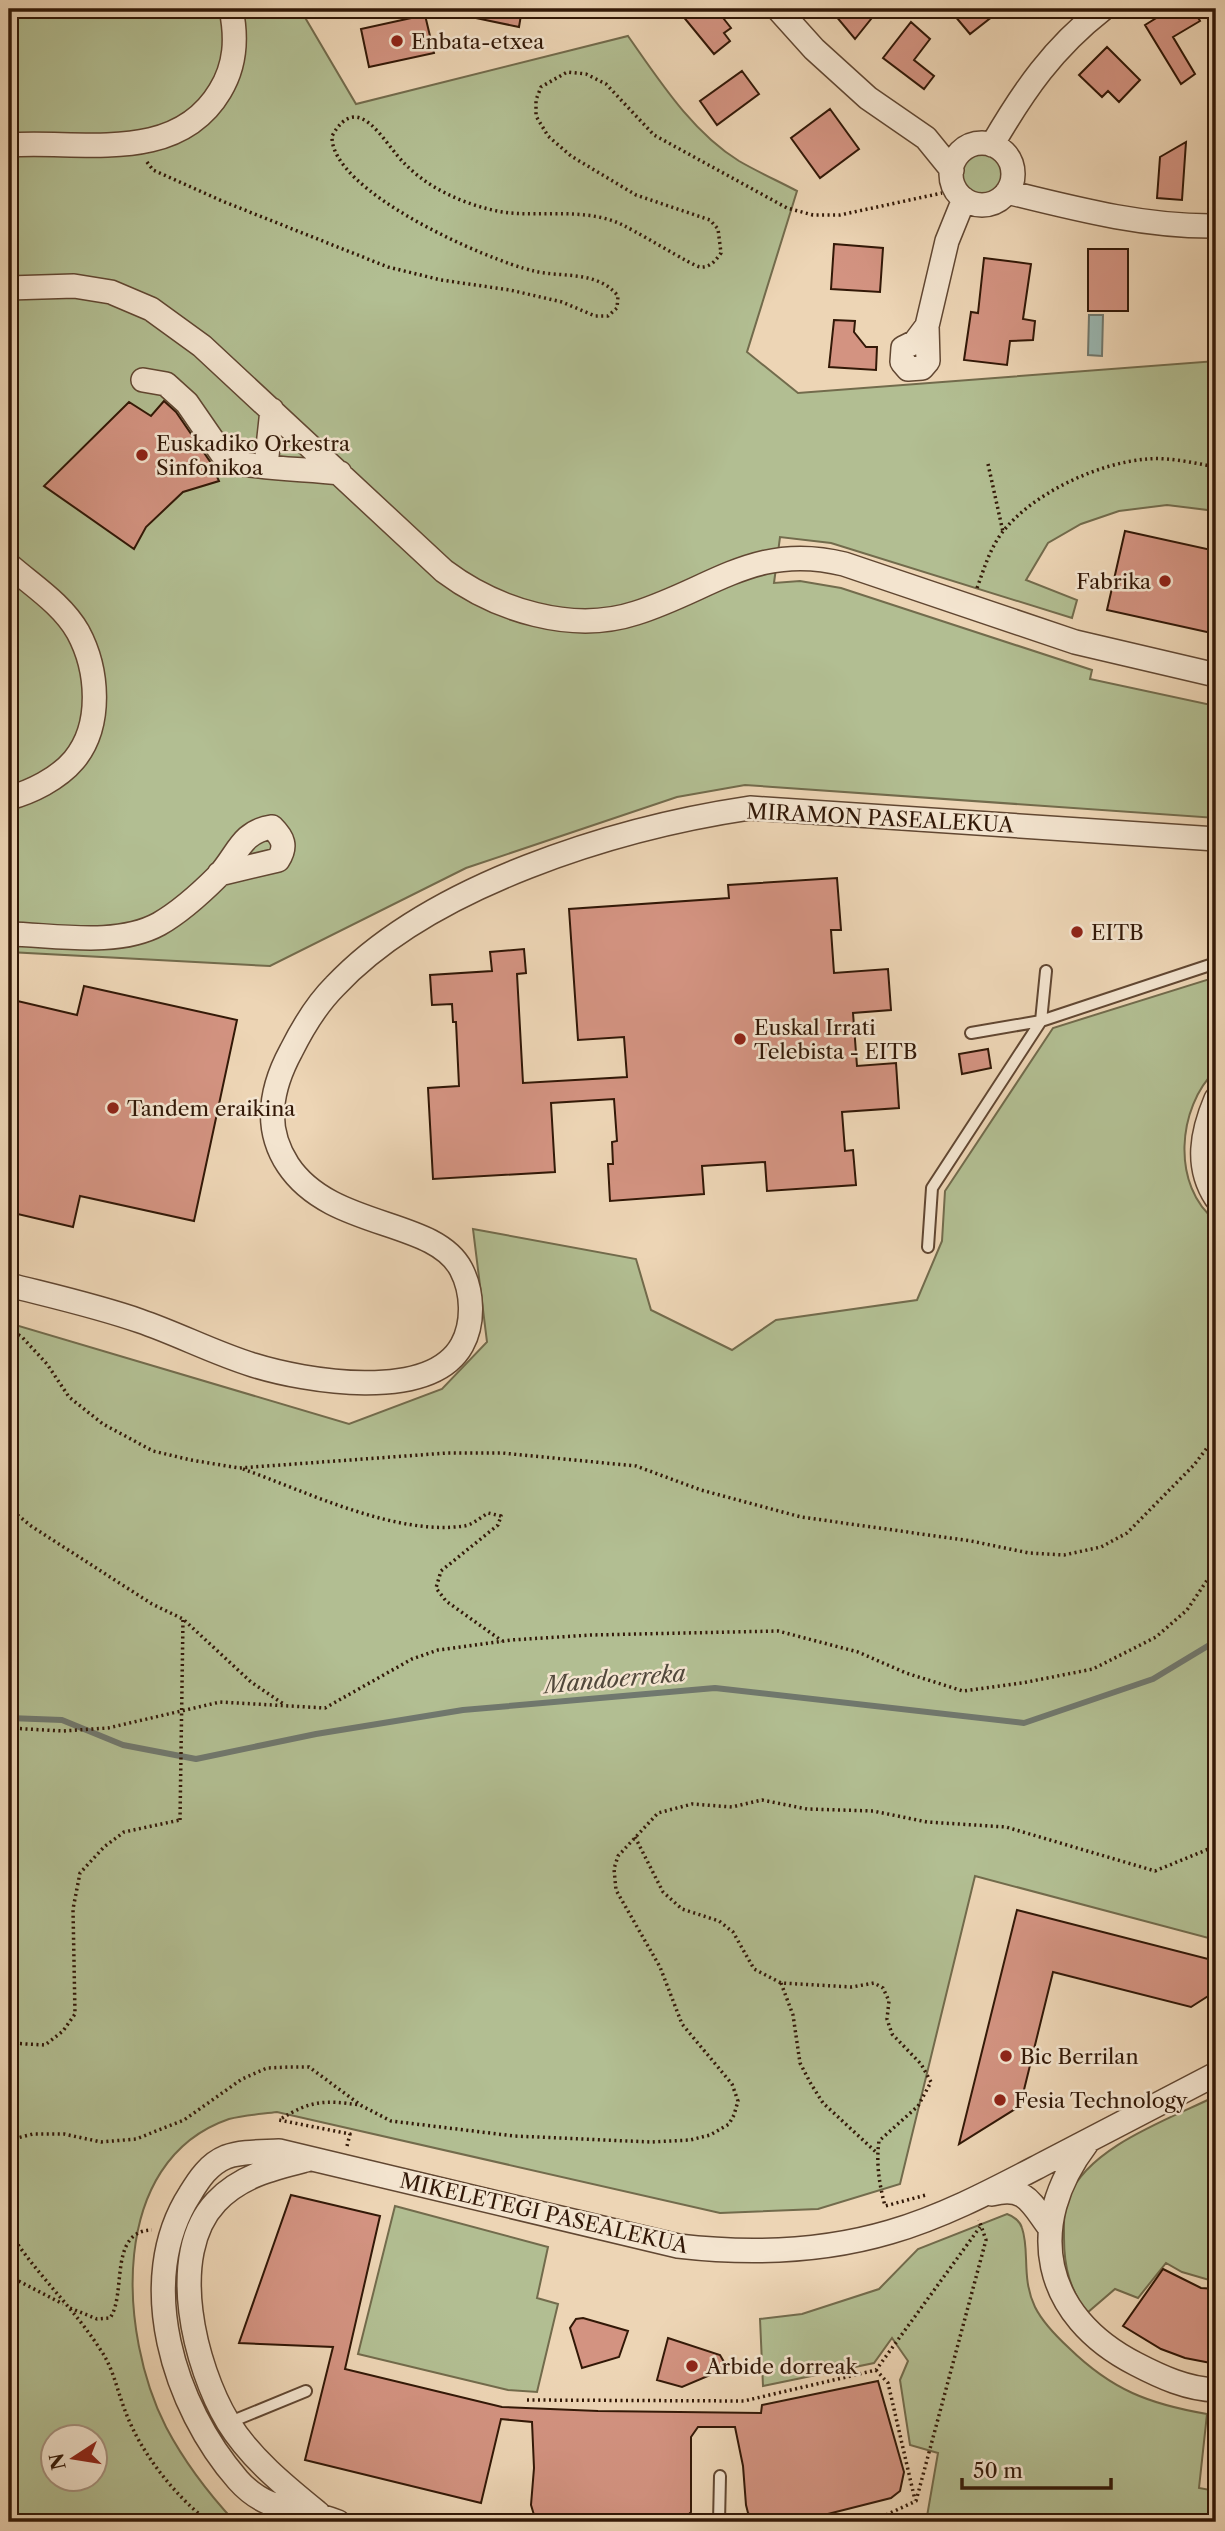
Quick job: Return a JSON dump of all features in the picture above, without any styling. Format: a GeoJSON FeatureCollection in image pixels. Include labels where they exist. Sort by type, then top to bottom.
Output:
{"type":"FeatureCollection","features":[{"type":"Feature","properties":{"kind":"street"},"geometry":{"type":"LineString","coordinates":[[9,145],[132,144],[168,137],[190,124],[216,99],[233,68],[235,35],[231,9]]}},
{"type":"Feature","properties":{"kind":"street"},"geometry":{"type":"LineString","coordinates":[[778,9],[814,49],[868,98],[926,138],[966,148]]}},
{"type":"Feature","properties":{"kind":"street"},"geometry":{"type":"LineString","coordinates":[[992,145],[1039,70],[1070,35],[1103,9]]}},
{"type":"Feature","properties":{"kind":"street"},"geometry":{"type":"LineString","coordinates":[[923,338],[947,241],[957,187],[958,155],[976,144],[992,145],[1009,158],[1013,168],[1012,182],[1007,192],[990,204],[979,205],[957,187],[926,138]]}},
{"type":"Feature","properties":{"kind":"street"},"geometry":{"type":"LineString","coordinates":[[1007,192],[1091,213],[1142,221],[1216,226]]}},
{"type":"Feature","properties":{"kind":"street"},"geometry":{"type":"LineString","coordinates":[[9,288],[74,286],[132,299],[202,345],[453,578],[489,598],[546,617],[610,619],[633,614],[740,568],[805,556],[844,564],[1075,642],[1216,674]]}},
{"type":"Feature","properties":{"kind":"street"},"geometry":{"type":"LineString","coordinates":[[144,380],[166,384],[187,403],[227,461],[253,467],[266,465],[340,473]]}},
{"type":"Feature","properties":{"kind":"street"},"geometry":{"type":"LineString","coordinates":[[266,465],[272,410]]}},
{"type":"Feature","properties":{"kind":"street"},"geometry":{"type":"LineString","coordinates":[[9,565],[57,605],[77,631],[93,664],[95,701],[87,732],[74,760],[47,781],[9,798]]}},
{"type":"Feature","properties":{"kind":"street","name":"MIRAMON PASEALEKUA"},"geometry":{"type":"LineString","coordinates":[[9,1285],[141,1321],[222,1354],[278,1371],[353,1383],[387,1382],[420,1375],[442,1365],[460,1350],[468,1332],[471,1312],[468,1287],[460,1267],[438,1244],[343,1210],[317,1196],[289,1167],[276,1141],[270,1107],[278,1074],[299,1034],[334,986],[384,944],[432,913],[556,855],[699,816],[750,808],[1216,839]]}},
{"type":"Feature","properties":{"kind":"street"},"geometry":{"type":"LineString","coordinates":[[9,934],[104,936],[135,933],[167,918],[219,874]]}},
{"type":"Feature","properties":{"kind":"street"},"geometry":{"type":"LineString","coordinates":[[1216,1099],[1202,1141],[1202,1163],[1207,1184],[1216,1198]]}},
{"type":"Feature","properties":{"kind":"street","name":"MIKELETEGI PASEALEKUA"},"geometry":{"type":"LineString","coordinates":[[232,2170],[279,2151],[639,2238],[726,2252],[837,2244],[888,2233],[973,2200],[1216,2074]]}},
{"type":"Feature","properties":{"kind":"street","name":"MIKELETEGI PASEALEKUA"},"geometry":{"type":"LineString","coordinates":[[1089,2140],[1060,2184],[1049,2227],[1050,2266],[1058,2292],[1085,2329],[1114,2353],[1186,2387],[1216,2390]]}},
{"type":"Feature","properties":{"kind":"street"},"geometry":{"type":"LineString","coordinates":[[232,2170],[203,2173],[171,2229],[164,2295],[168,2344],[206,2435],[239,2481],[272,2507],[329,2519]]}},
{"type":"Feature","properties":{"kind":"street"},"geometry":{"type":"LineString","coordinates":[[232,2170],[198,2230],[189,2287],[198,2357],[228,2423],[285,2486],[329,2519]]}},
{"type":"Feature","properties":{"kind":"street"},"geometry":{"type":"LineString","coordinates":[[973,2200],[1012,2190],[1023,2194],[1049,2227]]}},
{"type":"Feature","properties":{"kind":"lane"},"geometry":{"type":"LineString","coordinates":[[971,1032],[1041,1021],[1216,963]]}},
{"type":"Feature","properties":{"kind":"lane"},"geometry":{"type":"LineString","coordinates":[[928,1247],[932,1188],[1041,1021],[1046,971]]}},
{"type":"Feature","properties":{"kind":"lane"},"geometry":{"type":"LineString","coordinates":[[228,2423],[306,2391]]}},
{"type":"Feature","properties":{"kind":"lane"},"geometry":{"type":"LineString","coordinates":[[719,2522],[720,2476]]}},
{"type":"Feature","properties":{"kind":"lane"},"geometry":{"type":"LineString","coordinates":[[272,2507],[285,2486]]}},
{"type":"Feature","properties":{"kind":"path"},"geometry":{"type":"LineString","coordinates":[[132,144],[153,170],[234,206],[388,267],[441,280],[510,290],[562,302],[595,316],[608,316],[617,308],[618,296],[603,282],[533,271],[440,235],[397,209],[345,169],[335,157],[332,136],[338,124],[351,117],[365,119],[377,129],[405,164],[427,182],[486,209],[510,213],[588,215],[614,221],[651,238],[690,264],[701,268],[714,263],[721,253],[718,229],[710,220],[694,213],[636,195],[571,156],[539,125],[536,100],[541,87],[567,72],[586,74],[606,84],[654,135],[787,208],[813,215],[840,215],[957,187]]}},
{"type":"Feature","properties":{"kind":"path"},"geometry":{"type":"LineString","coordinates":[[970,607],[991,550],[1003,532],[1044,497],[1072,480],[1108,467],[1147,459],[1216,467]]}},
{"type":"Feature","properties":{"kind":"path"},"geometry":{"type":"LineString","coordinates":[[988,464],[1003,532]]}},
{"type":"Feature","properties":{"kind":"path"},"geometry":{"type":"LineString","coordinates":[[9,1329],[22,1337],[47,1364],[69,1397],[103,1424],[153,1451],[239,1468],[358,1510],[407,1524],[467,1526],[488,1513],[500,1516],[498,1525],[441,1571],[436,1588],[446,1601],[502,1642]]}},
{"type":"Feature","properties":{"kind":"path"},"geometry":{"type":"LineString","coordinates":[[239,1468],[447,1453],[502,1454],[636,1466],[701,1490],[801,1517],[971,1541],[1029,1553],[1064,1555],[1101,1547],[1127,1533],[1194,1465],[1216,1436]]}},
{"type":"Feature","properties":{"kind":"path"},"geometry":{"type":"LineString","coordinates":[[9,1508],[31,1526],[152,1604],[183,1619],[251,1682],[287,1706]]}},
{"type":"Feature","properties":{"kind":"path"},"geometry":{"type":"LineString","coordinates":[[9,1728],[89,1730],[220,1702],[325,1708],[412,1659],[438,1650],[502,1642],[778,1631],[858,1652],[906,1673],[963,1691],[1093,1669],[1156,1637],[1187,1610],[1216,1567]]}},
{"type":"Feature","properties":{"kind":"path"},"geometry":{"type":"LineString","coordinates":[[9,2043],[45,2045],[63,2031],[75,2014],[73,1909],[80,1873],[104,1847],[124,1832],[180,1820],[183,1619]]}},
{"type":"Feature","properties":{"kind":"path"},"geometry":{"type":"LineString","coordinates":[[9,1740],[17,1727]]}},
{"type":"Feature","properties":{"kind":"path"},"geometry":{"type":"LineString","coordinates":[[9,2140],[54,2134],[101,2142],[136,2139],[184,2120],[242,2079],[267,2068],[309,2067],[362,2106],[391,2121],[514,2136],[651,2142],[690,2140],[710,2135],[729,2124],[738,2101],[732,2084],[682,2024],[660,1967],[616,1890],[614,1870],[618,1856],[659,1813],[692,1804],[732,1807],[762,1800],[807,1809],[873,1811],[927,1822],[1006,1827],[1155,1871],[1216,1846]]}},
{"type":"Feature","properties":{"kind":"path"},"geometry":{"type":"LineString","coordinates":[[635,1837],[663,1892],[682,1909],[719,1921],[733,1932],[754,1969],[781,1983],[852,1987],[874,1983],[883,1988],[889,2001],[887,2020],[892,2034],[921,2064],[931,2082],[918,2106],[879,2141],[877,2153],[885,2206]]}},
{"type":"Feature","properties":{"kind":"path"},"geometry":{"type":"LineString","coordinates":[[781,1983],[793,2015],[800,2063],[811,2084],[823,2103],[877,2153]]}},
{"type":"Feature","properties":{"kind":"path"},"geometry":{"type":"LineString","coordinates":[[342,2165],[350,2134],[279,2120],[322,2100],[362,2106]]}},
{"type":"Feature","properties":{"kind":"path"},"geometry":{"type":"LineString","coordinates":[[527,2400],[744,2401],[876,2370],[981,2225]]}},
{"type":"Feature","properties":{"kind":"path"},"geometry":{"type":"LineString","coordinates":[[9,2276],[97,2319],[110,2318],[116,2309],[124,2250],[131,2238],[144,2230],[171,2229]]}},
{"type":"Feature","properties":{"kind":"path"},"geometry":{"type":"LineString","coordinates":[[9,2231],[102,2350],[116,2379],[126,2413],[143,2446],[169,2481],[209,2522]]}},
{"type":"Feature","properties":{"kind":"path"},"geometry":{"type":"LineString","coordinates":[[871,2522],[915,2501],[986,2239]]}},
{"type":"Feature","properties":{"kind":"path"},"geometry":{"type":"LineString","coordinates":[[876,2370],[888,2383],[915,2501]]}},
{"type":"Feature","properties":{"kind":"green space"},"geometry":{"type":"Polygon","coordinates":[[[9,9],[300,9],[356,104],[628,36],[678,104],[706,135],[739,161],[797,191],[747,352],[798,393],[1216,361],[1216,511],[1167,505],[1119,511],[1081,524],[1048,543],[1026,580],[1077,600],[1072,618],[831,543],[780,537],[774,583],[800,581],[841,588],[1092,670],[1090,679],[1216,706],[1216,818],[745,785],[677,797],[466,868],[270,966],[9,952],[9,9]]]}},
{"type":"Feature","properties":{"kind":"green space"},"geometry":{"type":"Polygon","coordinates":[[[983,153],[998,159],[1004,174],[998,189],[983,195],[968,189],[962,174],[968,159],[983,153]]]}},
{"type":"Feature","properties":{"kind":"green space"},"geometry":{"type":"Polygon","coordinates":[[[1216,977],[1216,1070],[1193,1104],[1184,1146],[1186,1168],[1192,1188],[1201,1206],[1216,1221],[1216,1940],[975,1876],[900,2184],[818,2209],[720,2213],[277,2112],[229,2119],[189,2141],[161,2172],[143,2211],[134,2254],[133,2300],[139,2346],[150,2389],[166,2427],[198,2477],[235,2522],[9,2522],[9,1323],[349,1424],[442,1389],[487,1342],[473,1229],[636,1259],[651,1310],[732,1350],[776,1320],[917,1300],[942,1241],[945,1191],[1053,1028],[1216,977]]]}},
{"type":"Feature","properties":{"kind":"green space"},"geometry":{"type":"Polygon","coordinates":[[[1216,2096],[1216,2282],[1182,2272],[1166,2263],[1138,2298],[1115,2289],[1087,2313],[1072,2287],[1064,2249],[1066,2206],[1079,2178],[1113,2148],[1133,2136],[1216,2096]]]}},
{"type":"Feature","properties":{"kind":"green space"},"geometry":{"type":"Polygon","coordinates":[[[395,2206],[548,2247],[537,2298],[558,2304],[537,2392],[508,2390],[358,2354],[395,2206]]]}},
{"type":"Feature","properties":{"kind":"green space"},"geometry":{"type":"Polygon","coordinates":[[[1007,2214],[1016,2219],[1022,2228],[1028,2286],[1035,2307],[1059,2339],[1116,2385],[1149,2400],[1207,2414],[1199,2488],[1216,2491],[1216,2522],[926,2522],[938,2453],[910,2445],[900,2380],[908,2361],[892,2338],[874,2363],[763,2386],[760,2319],[802,2314],[879,2289],[918,2249],[1007,2214]]]}},
{"type":"Feature","properties":{"kind":"water"},"geometry":{"type":"Polygon","coordinates":[[[1089,315],[1103,315],[1102,356],[1088,355],[1089,315]]]}},
{"type":"Feature","properties":{"kind":"building"},"geometry":{"type":"Polygon","coordinates":[[[466,9],[522,9],[519,27],[466,16],[466,9]]]}},
{"type":"Feature","properties":{"kind":"building"},"geometry":{"type":"Polygon","coordinates":[[[677,9],[716,9],[731,28],[724,33],[730,41],[714,54],[677,9]]]}},
{"type":"Feature","properties":{"kind":"building"},"geometry":{"type":"Polygon","coordinates":[[[830,9],[879,9],[855,39],[830,9]]]}},
{"type":"Feature","properties":{"kind":"building"},"geometry":{"type":"Polygon","coordinates":[[[949,9],[1002,9],[970,34],[949,9]]]}},
{"type":"Feature","properties":{"kind":"building"},"geometry":{"type":"Polygon","coordinates":[[[1171,9],[1193,9],[1200,21],[1173,37],[1195,74],[1181,84],[1145,25],[1171,9]]]}},
{"type":"Feature","properties":{"kind":"building","name":"Enbata-etxea"},"geometry":{"type":"Polygon","coordinates":[[[425,15],[434,53],[369,67],[361,29],[425,15]]]}},
{"type":"Feature","properties":{"kind":"building"},"geometry":{"type":"Polygon","coordinates":[[[911,22],[930,39],[914,60],[934,76],[924,89],[883,58],[911,22]]]}},
{"type":"Feature","properties":{"kind":"building"},"geometry":{"type":"Polygon","coordinates":[[[1107,47],[1140,80],[1119,102],[1108,91],[1102,97],[1079,75],[1107,47]]]}},
{"type":"Feature","properties":{"kind":"building"},"geometry":{"type":"Polygon","coordinates":[[[742,71],[759,94],[717,125],[700,101],[742,71]]]}},
{"type":"Feature","properties":{"kind":"building"},"geometry":{"type":"Polygon","coordinates":[[[830,109],[859,149],[820,178],[791,138],[830,109]]]}},
{"type":"Feature","properties":{"kind":"building"},"geometry":{"type":"Polygon","coordinates":[[[1186,142],[1182,200],[1157,198],[1160,157],[1186,142]]]}},
{"type":"Feature","properties":{"kind":"building"},"geometry":{"type":"Polygon","coordinates":[[[834,244],[883,248],[880,292],[831,289],[834,244]]]}},
{"type":"Feature","properties":{"kind":"building"},"geometry":{"type":"Polygon","coordinates":[[[1088,249],[1128,249],[1128,311],[1088,311],[1088,249]]]}},
{"type":"Feature","properties":{"kind":"building"},"geometry":{"type":"Polygon","coordinates":[[[984,258],[1031,264],[1023,319],[1035,321],[1033,340],[1010,341],[1007,365],[964,360],[971,312],[978,313],[984,258]]]}},
{"type":"Feature","properties":{"kind":"building"},"geometry":{"type":"Polygon","coordinates":[[[834,320],[855,321],[854,332],[866,347],[877,347],[876,370],[829,367],[834,320]]]}},
{"type":"Feature","properties":{"kind":"building","name":"Euskadiko Orkestra Sinfonikoa"},"geometry":{"type":"Polygon","coordinates":[[[164,401],[176,412],[211,463],[219,481],[183,492],[146,527],[134,549],[44,486],[129,402],[151,416],[164,401]]]}},
{"type":"Feature","properties":{"kind":"building","name":"Fabrika"},"geometry":{"type":"Polygon","coordinates":[[[1125,531],[1216,551],[1216,634],[1107,610],[1125,531]]]}},
{"type":"Feature","properties":{"kind":"building","name":"Euskal Irrati Telebista - EITB"},"geometry":{"type":"Polygon","coordinates":[[[837,878],[841,930],[831,930],[834,973],[888,969],[891,1010],[853,1013],[857,1066],[896,1063],[899,1108],[842,1112],[845,1151],[853,1150],[856,1185],[767,1191],[765,1162],[702,1166],[704,1194],[610,1201],[608,1164],[613,1164],[612,1142],[617,1141],[614,1099],[551,1103],[555,1172],[433,1179],[428,1088],[459,1086],[456,1022],[453,1022],[452,1004],[432,1005],[430,975],[492,971],[490,952],[524,949],[526,973],[517,974],[523,1083],[627,1077],[624,1037],[578,1040],[569,909],[729,898],[728,885],[837,878]]]}},
{"type":"Feature","properties":{"kind":"building","name":"Tandem eraikina"},"geometry":{"type":"Polygon","coordinates":[[[84,986],[237,1020],[194,1221],[80,1196],[73,1227],[9,1212],[9,999],[77,1015],[84,986]]]}},
{"type":"Feature","properties":{"kind":"building"},"geometry":{"type":"Polygon","coordinates":[[[988,1049],[991,1068],[962,1074],[959,1054],[988,1049]]]}},
{"type":"Feature","properties":{"kind":"building","name":"Bic Berrilan"},"geometry":{"type":"Polygon","coordinates":[[[1017,1910],[1216,1961],[1216,1991],[1191,2007],[1053,1972],[1020,2106],[959,2144],[1017,1910]]]}},
{"type":"Feature","properties":{"kind":"building"},"geometry":{"type":"Polygon","coordinates":[[[291,2195],[380,2216],[345,2369],[502,2407],[598,2411],[761,2413],[762,2405],[878,2381],[904,2472],[900,2491],[891,2498],[808,2519],[765,2522],[755,2519],[748,2513],[746,2505],[743,2466],[735,2427],[698,2427],[691,2437],[691,2512],[682,2522],[541,2522],[534,2515],[531,2505],[534,2468],[532,2422],[501,2419],[481,2503],[305,2460],[333,2347],[239,2343],[291,2195]]]}},
{"type":"Feature","properties":{"kind":"building"},"geometry":{"type":"Polygon","coordinates":[[[1163,2269],[1201,2288],[1216,2289],[1216,2364],[1185,2358],[1161,2349],[1123,2326],[1163,2269]]]}},
{"type":"Feature","properties":{"kind":"building"},"geometry":{"type":"Polygon","coordinates":[[[583,2318],[628,2331],[619,2357],[582,2368],[570,2328],[576,2319],[583,2318]]]}},
{"type":"Feature","properties":{"kind":"building","name":"Arbide dorreak"},"geometry":{"type":"Polygon","coordinates":[[[668,2338],[720,2355],[724,2362],[722,2370],[682,2387],[657,2380],[668,2338]]]}},
{"type":"Feature","properties":{"kind":"waterway","name":"Mandoerreka"},"geometry":{"type":"LineString","coordinates":[[9,1718],[62,1720],[123,1745],[196,1759],[316,1734],[463,1710],[715,1688],[1024,1723],[1153,1679],[1216,1641]]}},
{"type":"Feature","properties":{"kind":"place","name":"Enbata-etxea"},"geometry":{"type":"Point","coordinates":[397,41]}},
{"type":"Feature","properties":{"kind":"place","name":"Euskadiko Orkestra Sinfonikoa"},"geometry":{"type":"Point","coordinates":[142,455]}},
{"type":"Feature","properties":{"kind":"place","name":"Fabrika"},"geometry":{"type":"Point","coordinates":[1165,581]}},
{"type":"Feature","properties":{"kind":"place","name":"EITB"},"geometry":{"type":"Point","coordinates":[1077,932]}},
{"type":"Feature","properties":{"kind":"place","name":"Euskal Irrati Telebista - EITB"},"geometry":{"type":"Point","coordinates":[740,1039]}},
{"type":"Feature","properties":{"kind":"place","name":"Tandem eraikina"},"geometry":{"type":"Point","coordinates":[113,1108]}},
{"type":"Feature","properties":{"kind":"place","name":"Bic Berrilan"},"geometry":{"type":"Point","coordinates":[1006,2056]}},
{"type":"Feature","properties":{"kind":"place","name":"Fesia Technology"},"geometry":{"type":"Point","coordinates":[1000,2100]}},
{"type":"Feature","properties":{"kind":"place","name":"Arbide dorreak"},"geometry":{"type":"Point","coordinates":[692,2366]}}]}
